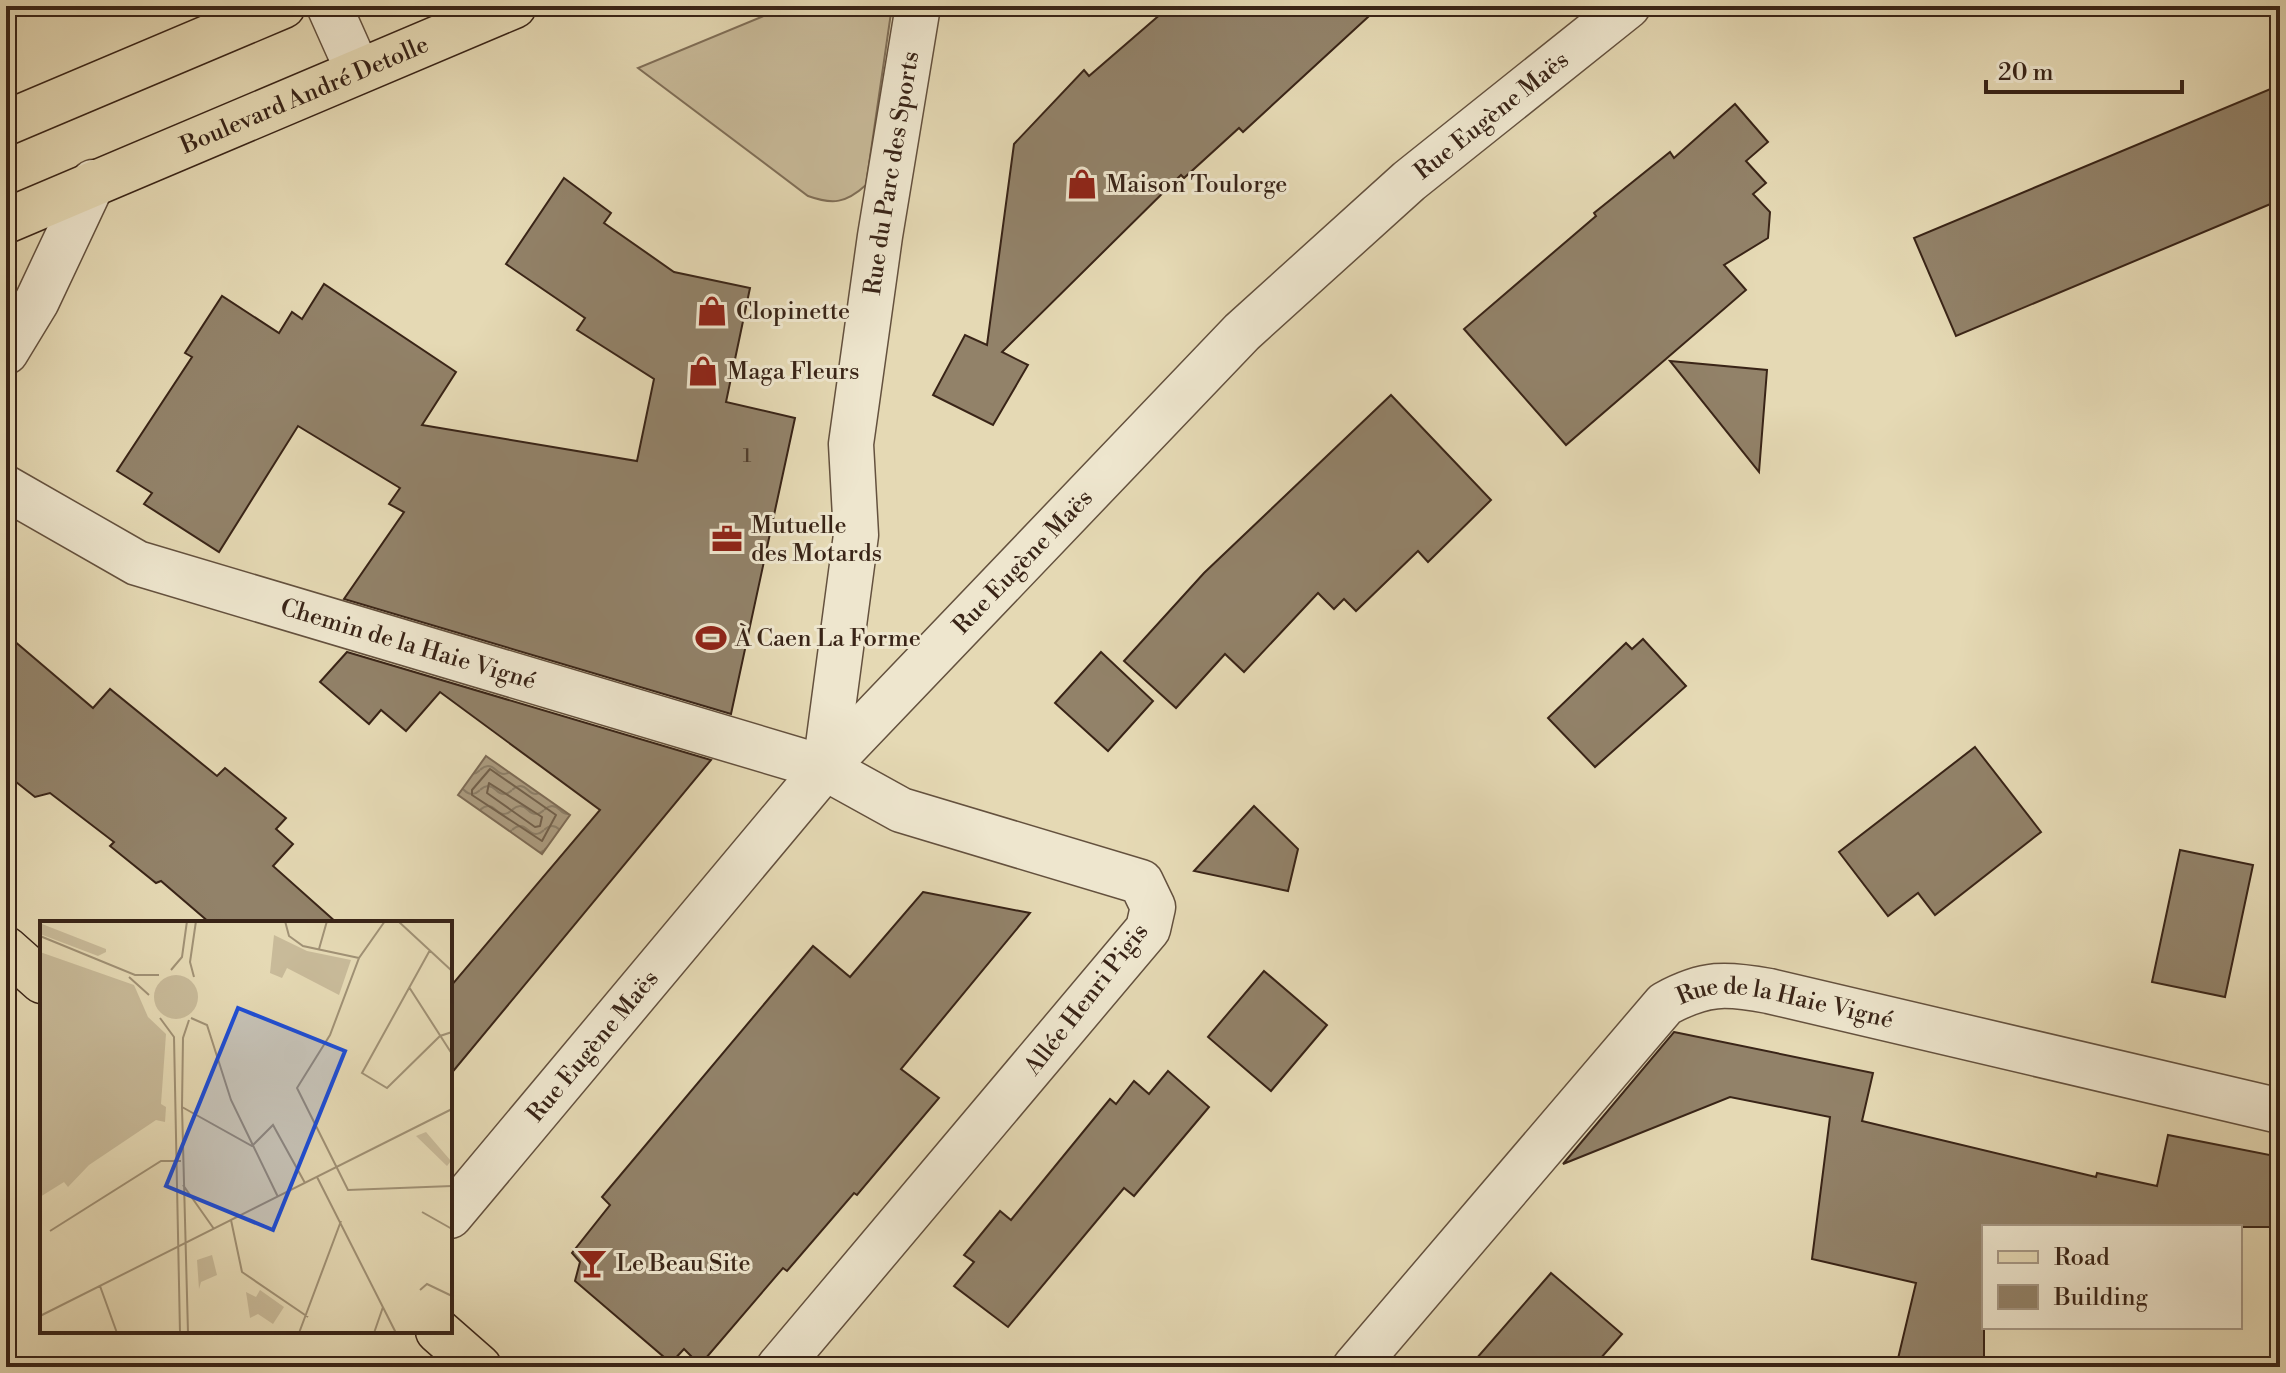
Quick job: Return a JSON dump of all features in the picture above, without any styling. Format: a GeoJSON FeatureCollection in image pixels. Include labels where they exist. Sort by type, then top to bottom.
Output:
{"type":"FeatureCollection","features":[{"type":"Feature","properties":{"kind":"main road"},"geometry":{"type":"LineString","coordinates":[[6,123],[283,6]]}},
{"type":"Feature","properties":{"kind":"main road","name":"Boulevard André Detolle"},"geometry":{"type":"LineString","coordinates":[[6,221],[514,6]]}},
{"type":"Feature","properties":{"kind":"main road"},"geometry":{"type":"LineString","coordinates":[[6,949],[40,979]]}},
{"type":"Feature","properties":{"kind":"main road"},"geometry":{"type":"LineString","coordinates":[[440,1333],[479,1367]]}},
{"type":"Feature","properties":{"kind":"street"},"geometry":{"type":"LineString","coordinates":[[329,6],[358,71]]}},
{"type":"Feature","properties":{"kind":"street","name":"Rue du Parc des Sports"},"geometry":{"type":"LineString","coordinates":[[825,768],[856,535],[851,444],[880,236],[918,6]]}},
{"type":"Feature","properties":{"kind":"street","name":"Rue Eugène Maës"},"geometry":{"type":"LineString","coordinates":[[452,1214],[825,768],[1242,332],[1409,181],[1628,6]]}},
{"type":"Feature","properties":{"kind":"street"},"geometry":{"type":"LineString","coordinates":[[6,352],[37,301],[93,182]]}},
{"type":"Feature","properties":{"kind":"street","name":"Chemin de la Haie Vigné"},"geometry":{"type":"LineString","coordinates":[[6,488],[137,563],[825,768]]}},
{"type":"Feature","properties":{"kind":"street","name":"Allée Henri Pigis"},"geometry":{"type":"LineString","coordinates":[[779,1367],[1123,961],[1148,929],[1153,907],[1141,882],[901,810],[825,768]]}},
{"type":"Feature","properties":{"kind":"street","name":"Rue de la Haie Vigné"},"geometry":{"type":"LineString","coordinates":[[1355,1367],[1665,1004],[1693,988],[1729,983],[1769,991],[2280,1111]]}},
{"type":"Feature","properties":{"kind":"shaded area"},"geometry":{"type":"Polygon","coordinates":[[[788,6],[892,6],[866,185],[839,201],[808,196],[638,68],[788,6]]]}},
{"type":"Feature","properties":{"kind":"water"},"geometry":{"type":"Polygon","coordinates":[[[486,756],[570,815],[542,854],[458,795],[486,756]]]}},
{"type":"Feature","properties":{"kind":"building"},"geometry":{"type":"Polygon","coordinates":[[[1170,6],[1380,6],[1243,132],[1239,128],[1184,178],[1181,175],[1002,352],[1028,365],[993,425],[933,395],[965,335],[987,345],[1014,144],[1084,70],[1089,76],[1170,6]]]}},
{"type":"Feature","properties":{"kind":"building"},"geometry":{"type":"Polygon","coordinates":[[[2280,85],[2280,200],[1956,336],[1914,238],[2280,85]]]}},
{"type":"Feature","properties":{"kind":"building"},"geometry":{"type":"Polygon","coordinates":[[[1735,104],[1768,142],[1746,161],[1766,183],[1753,194],[1770,212],[1768,238],[1724,265],[1746,290],[1566,445],[1464,329],[1596,216],[1594,213],[1670,152],[1674,158],[1735,104]]]}},
{"type":"Feature","properties":{"kind":"building"},"geometry":{"type":"Polygon","coordinates":[[[564,178],[611,213],[604,223],[674,272],[750,288],[726,402],[795,418],[731,714],[344,599],[404,512],[389,504],[400,488],[298,426],[219,552],[144,504],[152,493],[117,471],[192,357],[185,353],[222,296],[279,333],[292,312],[302,319],[324,284],[456,372],[422,425],[637,461],[654,379],[577,330],[585,318],[506,264],[564,178]]]}},
{"type":"Feature","properties":{"kind":"building"},"geometry":{"type":"Polygon","coordinates":[[[1670,361],[1767,370],[1759,472],[1670,361]]]}},
{"type":"Feature","properties":{"kind":"building"},"geometry":{"type":"Polygon","coordinates":[[[1391,395],[1491,500],[1428,562],[1418,551],[1356,611],[1344,599],[1334,609],[1318,593],[1244,672],[1225,654],[1176,708],[1124,661],[1204,573],[1391,395]]]}},
{"type":"Feature","properties":{"kind":"building"},"geometry":{"type":"Polygon","coordinates":[[[6,634],[93,708],[110,689],[217,776],[225,768],[286,818],[276,829],[293,844],[273,866],[335,921],[208,921],[161,881],[156,883],[110,846],[114,842],[50,793],[35,797],[6,774],[6,634]]]}},
{"type":"Feature","properties":{"kind":"building"},"geometry":{"type":"Polygon","coordinates":[[[1643,639],[1686,686],[1595,767],[1548,718],[1626,643],[1632,649],[1643,639]]]}},
{"type":"Feature","properties":{"kind":"building"},"geometry":{"type":"Polygon","coordinates":[[[347,652],[711,760],[452,1073],[452,985],[600,810],[440,692],[406,731],[381,710],[369,724],[320,682],[347,652]]]}},
{"type":"Feature","properties":{"kind":"building"},"geometry":{"type":"Polygon","coordinates":[[[1101,652],[1153,701],[1108,751],[1055,703],[1101,652]]]}},
{"type":"Feature","properties":{"kind":"building"},"geometry":{"type":"Polygon","coordinates":[[[1975,747],[2041,832],[1935,915],[1918,893],[1888,916],[1839,852],[1975,747]]]}},
{"type":"Feature","properties":{"kind":"building"},"geometry":{"type":"Polygon","coordinates":[[[1254,806],[1298,849],[1288,891],[1194,871],[1254,806]]]}},
{"type":"Feature","properties":{"kind":"building"},"geometry":{"type":"Polygon","coordinates":[[[2180,850],[2253,865],[2225,997],[2152,982],[2180,850]]]}},
{"type":"Feature","properties":{"kind":"building"},"geometry":{"type":"Polygon","coordinates":[[[923,892],[1030,913],[901,1069],[939,1098],[857,1195],[854,1193],[787,1271],[783,1268],[700,1365],[684,1349],[671,1363],[575,1281],[580,1262],[572,1253],[610,1205],[602,1197],[813,946],[850,977],[923,892]]]}},
{"type":"Feature","properties":{"kind":"building"},"geometry":{"type":"Polygon","coordinates":[[[1264,971],[1327,1025],[1271,1091],[1208,1037],[1264,971]]]}},
{"type":"Feature","properties":{"kind":"building"},"geometry":{"type":"Polygon","coordinates":[[[1674,1032],[1873,1073],[1862,1121],[2096,1177],[2097,1173],[2157,1186],[2168,1135],[2280,1157],[2280,1227],[1982,1225],[1984,1367],[1896,1367],[1916,1283],[1812,1259],[1830,1117],[1730,1097],[1563,1164],[1674,1032]]]}},
{"type":"Feature","properties":{"kind":"building"},"geometry":{"type":"Polygon","coordinates":[[[1168,1071],[1209,1107],[1134,1196],[1124,1188],[1008,1327],[954,1286],[974,1262],[964,1255],[1000,1211],[1011,1220],[1110,1099],[1116,1104],[1134,1081],[1149,1094],[1168,1071]]]}},
{"type":"Feature","properties":{"kind":"building"},"geometry":{"type":"Polygon","coordinates":[[[1551,1273],[1622,1334],[1593,1367],[1469,1367],[1551,1273]]]}},
{"type":"Feature","properties":{"kind":"place","name":"Maison Toulorge"},"geometry":{"type":"Point","coordinates":[1082,184]}},
{"type":"Feature","properties":{"kind":"place","name":"Clopinette"},"geometry":{"type":"Point","coordinates":[712,311]}},
{"type":"Feature","properties":{"kind":"place","name":"Maga Fleurs"},"geometry":{"type":"Point","coordinates":[703,371]}},
{"type":"Feature","properties":{"kind":"place","name":"Mutuelle des Motards"},"geometry":{"type":"Point","coordinates":[727,539]}},
{"type":"Feature","properties":{"kind":"place","name":"À Caen La Forme"},"geometry":{"type":"Point","coordinates":[711,638]}},
{"type":"Feature","properties":{"kind":"place","name":"Le Beau Site"},"geometry":{"type":"Point","coordinates":[592,1263]}}]}
